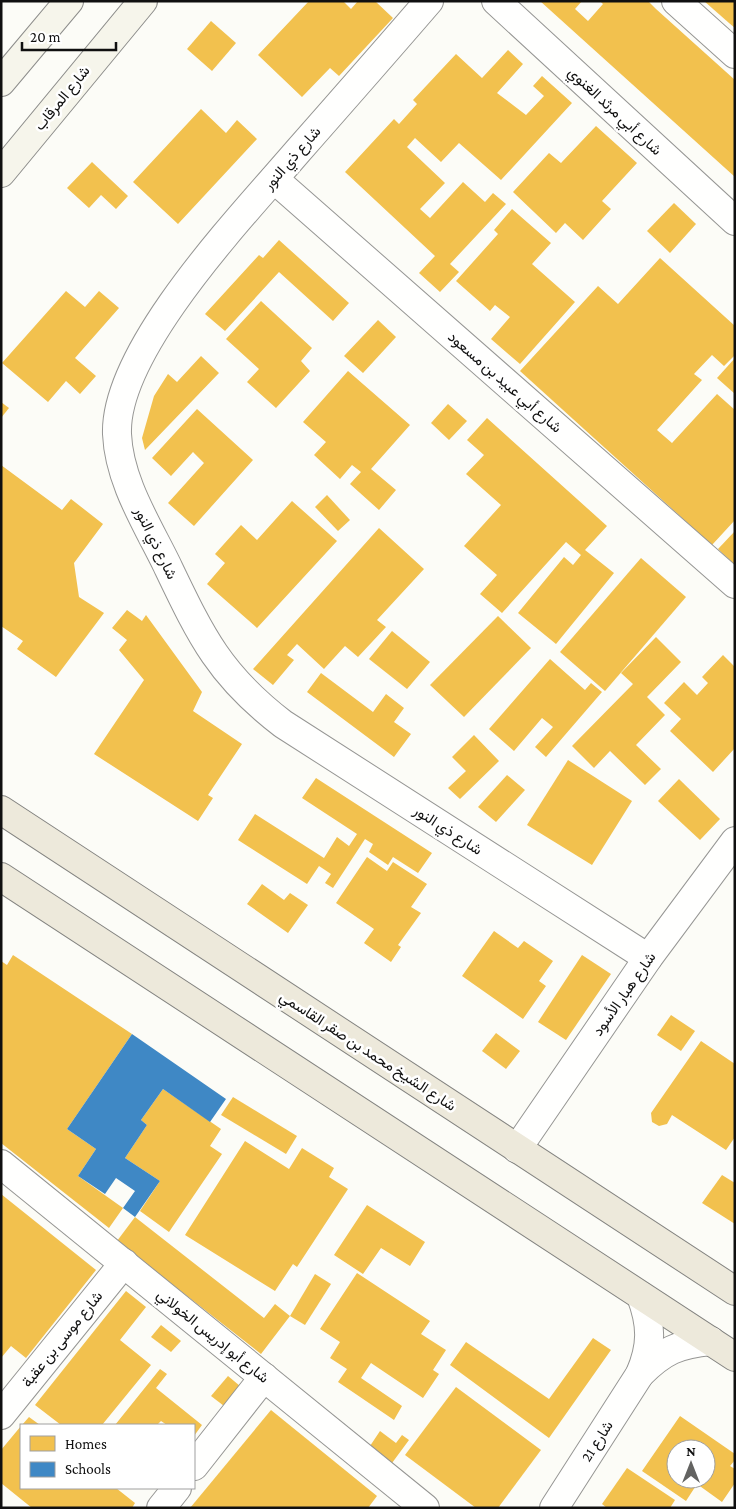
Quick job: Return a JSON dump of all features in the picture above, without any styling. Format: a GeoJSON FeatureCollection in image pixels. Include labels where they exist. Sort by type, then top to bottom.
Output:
{"type":"FeatureCollection","features":[{"type":"Feature","properties":{"kind":"main road"},"geometry":{"type":"LineString","coordinates":[[1,82],[69,1]]}},
{"type":"Feature","properties":{"kind":"main road","name":"شارع المرقاب"},"geometry":{"type":"LineString","coordinates":[[1,173],[143,1]]}},
{"type":"Feature","properties":{"kind":"main road","name":"شارع الشيخ محمد بن صقر القاسمي"},"geometry":{"type":"LineString","coordinates":[[1,810],[735,1291]]}},
{"type":"Feature","properties":{"kind":"main road"},"geometry":{"type":"LineString","coordinates":[[1,877],[735,1357]]}},
{"type":"Feature","properties":{"kind":"street","name":"شارع ذي النور"},"geometry":{"type":"LineString","coordinates":[[429,1],[236,221],[199,267],[165,316],[134,366],[122,398],[117,432],[121,466],[134,498],[196,626],[213,654],[234,680],[257,703],[292,729],[648,958]]}},
{"type":"Feature","properties":{"kind":"street","name":"شارع أبي مرثد الغنوي"},"geometry":{"type":"LineString","coordinates":[[496,1],[735,221]]}},
{"type":"Feature","properties":{"kind":"street"},"geometry":{"type":"LineString","coordinates":[[676,1],[735,54]]}},
{"type":"Feature","properties":{"kind":"street","name":"شارع أبي عبيد بن مسعود"},"geometry":{"type":"LineString","coordinates":[[274,179],[735,584]]}},
{"type":"Feature","properties":{"kind":"street","name":"شارع هبار الأسود"},"geometry":{"type":"LineString","coordinates":[[518,1149],[648,958],[735,841]]}},
{"type":"Feature","properties":{"kind":"street","name":"شارع أبو إدريس الخولاني"},"geometry":{"type":"LineString","coordinates":[[1,1164],[264,1377],[412,1504]]}},
{"type":"Feature","properties":{"kind":"street","name":"شارع موسى بن عقبة"},"geometry":{"type":"LineString","coordinates":[[1,1414],[124,1263]]}},
{"type":"Feature","properties":{"kind":"street","name":"شارع 21"},"geometry":{"type":"LineString","coordinates":[[554,1508],[640,1374],[648,1356],[651,1335],[648,1315],[642,1296]]}},
{"type":"Feature","properties":{"kind":"street","name":"شارع 21"},"geometry":{"type":"LineString","coordinates":[[640,1374],[654,1360],[671,1349],[691,1343],[711,1341]]}},
{"type":"Feature","properties":{"kind":"street"},"geometry":{"type":"LineString","coordinates":[[195,1465],[264,1377]]}},
{"type":"Feature","properties":{"kind":"street"},"geometry":{"type":"LineString","coordinates":[[161,1508],[176,1489]]}},
{"type":"Feature","properties":{"kind":"building: Homes"},"geometry":{"type":"Polygon","coordinates":[[[309,1],[343,1],[351,9],[358,1],[375,1],[393,18],[339,76],[330,68],[302,97],[258,55],[309,1]]]}},
{"type":"Feature","properties":{"kind":"building: Homes"},"geometry":{"type":"Polygon","coordinates":[[[540,1],[582,1],[575,9],[588,21],[603,4],[600,1],[648,1],[735,80],[735,177],[540,1]]]}},
{"type":"Feature","properties":{"kind":"building: Homes"},"geometry":{"type":"Polygon","coordinates":[[[704,1],[735,1],[735,28],[729,23],[704,1]]]}},
{"type":"Feature","properties":{"kind":"building: Homes"},"geometry":{"type":"Polygon","coordinates":[[[211,21],[236,43],[212,71],[187,49],[211,21]]]}},
{"type":"Feature","properties":{"kind":"building: Homes"},"geometry":{"type":"Polygon","coordinates":[[[508,50],[523,64],[497,93],[526,115],[544,96],[533,86],[542,76],[572,103],[501,180],[459,143],[441,162],[415,138],[407,147],[445,183],[420,209],[430,218],[463,182],[485,202],[493,193],[506,204],[450,264],[459,272],[440,292],[419,273],[435,256],[345,172],[394,119],[399,124],[417,104],[413,100],[456,54],[482,78],[508,50]]]}},
{"type":"Feature","properties":{"kind":"building: Homes"},"geometry":{"type":"Polygon","coordinates":[[[201,109],[226,133],[237,120],[257,139],[178,224],[133,182],[201,109]]]}},
{"type":"Feature","properties":{"kind":"building: Homes"},"geometry":{"type":"Polygon","coordinates":[[[596,126],[637,163],[602,201],[611,209],[583,240],[565,223],[556,233],[513,192],[549,153],[561,163],[596,126]]]}},
{"type":"Feature","properties":{"kind":"building: Homes"},"geometry":{"type":"Polygon","coordinates":[[[92,162],[128,196],[116,209],[101,195],[89,208],[67,188],[92,162]]]}},
{"type":"Feature","properties":{"kind":"building: Homes"},"geometry":{"type":"Polygon","coordinates":[[[674,203],[696,224],[670,253],[647,231],[674,203]]]}},
{"type":"Feature","properties":{"kind":"building: Homes"},"geometry":{"type":"Polygon","coordinates":[[[512,209],[551,243],[532,264],[575,302],[520,364],[491,339],[510,317],[495,305],[490,311],[456,281],[498,234],[494,230],[512,209]]]}},
{"type":"Feature","properties":{"kind":"building: Homes"},"geometry":{"type":"Polygon","coordinates":[[[279,240],[349,303],[333,321],[279,272],[225,331],[205,314],[259,255],[263,258],[279,240]]]}},
{"type":"Feature","properties":{"kind":"building: Homes"},"geometry":{"type":"Polygon","coordinates":[[[660,258],[735,326],[735,355],[724,366],[712,355],[694,374],[702,380],[657,430],[672,443],[717,394],[735,410],[735,520],[712,545],[520,371],[598,286],[618,304],[660,258]]]}},
{"type":"Feature","properties":{"kind":"building: Homes"},"geometry":{"type":"Polygon","coordinates":[[[66,291],[85,307],[99,291],[119,308],[75,358],[96,376],[80,394],[66,381],[48,402],[2,363],[66,291]]]}},
{"type":"Feature","properties":{"kind":"building: Homes"},"geometry":{"type":"Polygon","coordinates":[[[261,301],[312,348],[301,361],[310,371],[276,408],[247,382],[259,369],[226,339],[261,301]]]}},
{"type":"Feature","properties":{"kind":"building: Homes"},"geometry":{"type":"Polygon","coordinates":[[[378,320],[396,337],[363,373],[344,356],[378,320]]]}},
{"type":"Feature","properties":{"kind":"building: Homes"},"geometry":{"type":"Polygon","coordinates":[[[201,356],[219,373],[145,450],[142,438],[154,396],[168,374],[177,382],[201,356]]]}},
{"type":"Feature","properties":{"kind":"building: Homes"},"geometry":{"type":"Polygon","coordinates":[[[735,358],[735,394],[717,378],[735,358]]]}},
{"type":"Feature","properties":{"kind":"building: Homes"},"geometry":{"type":"Polygon","coordinates":[[[348,371],[410,425],[371,469],[396,490],[379,510],[350,484],[361,472],[352,465],[340,479],[314,455],[326,442],[303,422],[348,371]]]}},
{"type":"Feature","properties":{"kind":"building: Homes"},"geometry":{"type":"Polygon","coordinates":[[[1,402],[9,408],[1,418],[1,402]]]}},
{"type":"Feature","properties":{"kind":"building: Homes"},"geometry":{"type":"Polygon","coordinates":[[[448,404],[467,421],[449,440],[431,423],[448,404]]]}},
{"type":"Feature","properties":{"kind":"building: Homes"},"geometry":{"type":"Polygon","coordinates":[[[197,409],[253,460],[194,526],[168,503],[204,463],[193,452],[171,476],[152,458],[197,409]]]}},
{"type":"Feature","properties":{"kind":"building: Homes"},"geometry":{"type":"Polygon","coordinates":[[[487,418],[607,526],[585,550],[614,573],[556,644],[518,613],[564,557],[573,565],[581,555],[566,542],[502,613],[480,594],[497,575],[464,546],[501,505],[466,474],[484,455],[467,440],[487,418]]]}},
{"type":"Feature","properties":{"kind":"building: Homes"},"geometry":{"type":"Polygon","coordinates":[[[1,465],[62,510],[71,499],[103,524],[74,563],[79,597],[104,613],[56,677],[17,649],[23,641],[1,626],[1,465]]]}},
{"type":"Feature","properties":{"kind":"building: Homes"},"geometry":{"type":"Polygon","coordinates":[[[327,495],[350,520],[338,531],[315,507],[327,495]]]}},
{"type":"Feature","properties":{"kind":"building: Homes"},"geometry":{"type":"Polygon","coordinates":[[[292,501],[337,541],[257,628],[207,584],[225,563],[215,554],[241,525],[257,540],[292,501]]]}},
{"type":"Feature","properties":{"kind":"building: Homes"},"geometry":{"type":"Polygon","coordinates":[[[379,528],[424,569],[377,620],[386,627],[358,657],[345,646],[324,669],[297,644],[287,655],[294,660],[273,685],[253,669],[379,528]]]}},
{"type":"Feature","properties":{"kind":"building: Homes"},"geometry":{"type":"Polygon","coordinates":[[[735,531],[735,565],[718,549],[735,531]]]}},
{"type":"Feature","properties":{"kind":"building: Homes"},"geometry":{"type":"Polygon","coordinates":[[[641,558],[686,597],[605,691],[560,652],[641,558]]]}},
{"type":"Feature","properties":{"kind":"building: Homes"},"geometry":{"type":"Polygon","coordinates":[[[127,610],[142,621],[146,615],[202,692],[193,711],[242,744],[208,795],[213,798],[198,821],[94,754],[144,680],[119,650],[127,640],[112,628],[127,610]]]}},
{"type":"Feature","properties":{"kind":"building: Homes"},"geometry":{"type":"Polygon","coordinates":[[[498,616],[531,648],[464,717],[430,685],[498,616]]]}},
{"type":"Feature","properties":{"kind":"building: Homes"},"geometry":{"type":"Polygon","coordinates":[[[392,631],[430,662],[407,689],[369,659],[392,631]]]}},
{"type":"Feature","properties":{"kind":"building: Homes"},"geometry":{"type":"Polygon","coordinates":[[[656,637],[681,662],[647,697],[665,715],[636,745],[661,769],[645,785],[610,751],[594,768],[572,746],[633,684],[621,673],[656,637]]]}},
{"type":"Feature","properties":{"kind":"building: Homes"},"geometry":{"type":"Polygon","coordinates":[[[723,655],[735,667],[735,748],[713,772],[670,731],[681,719],[664,703],[684,682],[697,695],[708,683],[702,677],[723,655]]]}},
{"type":"Feature","properties":{"kind":"building: Homes"},"geometry":{"type":"Polygon","coordinates":[[[550,659],[585,690],[591,683],[602,692],[546,757],[535,747],[553,727],[542,718],[514,751],[489,729],[550,659]]]}},
{"type":"Feature","properties":{"kind":"building: Homes"},"geometry":{"type":"Polygon","coordinates":[[[321,673],[373,712],[386,694],[404,708],[394,722],[411,734],[394,757],[307,692],[321,673]]]}},
{"type":"Feature","properties":{"kind":"building: Homes"},"geometry":{"type":"Polygon","coordinates":[[[474,735],[499,761],[460,799],[448,788],[466,771],[452,757],[474,735]]]}},
{"type":"Feature","properties":{"kind":"building: Homes"},"geometry":{"type":"Polygon","coordinates":[[[568,760],[632,801],[592,865],[527,825],[568,760]]]}},
{"type":"Feature","properties":{"kind":"building: Homes"},"geometry":{"type":"Polygon","coordinates":[[[507,775],[525,790],[496,822],[478,807],[507,775]]]}},
{"type":"Feature","properties":{"kind":"building: Homes"},"geometry":{"type":"Polygon","coordinates":[[[316,778],[432,853],[418,873],[393,857],[388,865],[369,852],[373,844],[365,839],[333,888],[325,883],[331,874],[319,866],[307,884],[238,840],[255,814],[324,858],[337,837],[349,846],[357,834],[302,798],[316,778]]]}},
{"type":"Feature","properties":{"kind":"building: Homes"},"geometry":{"type":"Polygon","coordinates":[[[679,779],[720,819],[700,840],[658,801],[679,779]]]}},
{"type":"Feature","properties":{"kind":"building: Homes"},"geometry":{"type":"Polygon","coordinates":[[[367,857],[387,871],[393,862],[427,884],[411,907],[421,913],[398,945],[401,947],[391,962],[364,943],[374,929],[336,903],[367,857]]]}},
{"type":"Feature","properties":{"kind":"building: Homes"},"geometry":{"type":"Polygon","coordinates":[[[262,884],[284,900],[290,893],[308,905],[288,933],[247,904],[262,884]]]}},
{"type":"Feature","properties":{"kind":"building: Homes"},"geometry":{"type":"Polygon","coordinates":[[[494,931],[518,948],[524,941],[553,961],[539,981],[546,986],[523,1019],[462,976],[494,931]]]}},
{"type":"Feature","properties":{"kind":"building: Homes"},"geometry":{"type":"Polygon","coordinates":[[[13,955],[132,1034],[67,1129],[96,1149],[78,1176],[123,1208],[109,1228],[1,1143],[1,961],[7,965],[13,955]]]}},
{"type":"Feature","properties":{"kind":"building: Homes"},"geometry":{"type":"Polygon","coordinates":[[[582,955],[611,974],[566,1040],[538,1022],[582,955]]]}},
{"type":"Feature","properties":{"kind":"building: Homes"},"geometry":{"type":"Polygon","coordinates":[[[671,1015],[695,1031],[681,1051],[657,1035],[671,1015]]]}},
{"type":"Feature","properties":{"kind":"building: Homes"},"geometry":{"type":"Polygon","coordinates":[[[496,1033],[520,1051],[506,1069],[482,1051],[496,1033]]]}},
{"type":"Feature","properties":{"kind":"building: Homes"},"geometry":{"type":"Polygon","coordinates":[[[701,1041],[735,1064],[735,1137],[726,1150],[672,1115],[667,1124],[659,1126],[652,1122],[651,1113],[701,1041]]]}},
{"type":"Feature","properties":{"kind":"building: Homes"},"geometry":{"type":"Polygon","coordinates":[[[163,1089],[221,1129],[210,1146],[222,1154],[169,1232],[140,1211],[160,1181],[125,1158],[147,1125],[141,1120],[163,1089]]]}},
{"type":"Feature","properties":{"kind":"building: Homes"},"geometry":{"type":"Polygon","coordinates":[[[233,1097],[297,1136],[286,1154],[221,1115],[233,1097]]]}},
{"type":"Feature","properties":{"kind":"building: Homes"},"geometry":{"type":"Polygon","coordinates":[[[245,1141],[289,1169],[302,1148],[334,1168],[329,1177],[348,1189],[297,1267],[293,1264],[275,1291],[185,1235],[245,1141]]]}},
{"type":"Feature","properties":{"kind":"building: Homes"},"geometry":{"type":"Polygon","coordinates":[[[722,1175],[735,1183],[735,1224],[702,1203],[722,1175]]]}},
{"type":"Feature","properties":{"kind":"building: Homes"},"geometry":{"type":"Polygon","coordinates":[[[1,1194],[96,1270],[26,1358],[11,1346],[1,1358],[1,1194]]]}},
{"type":"Feature","properties":{"kind":"building: Homes"},"geometry":{"type":"Polygon","coordinates":[[[367,1205],[425,1242],[410,1266],[381,1248],[363,1274],[334,1255],[367,1205]]]}},
{"type":"Feature","properties":{"kind":"building: Homes"},"geometry":{"type":"Polygon","coordinates":[[[135,1217],[264,1318],[275,1304],[290,1316],[261,1354],[117,1241],[135,1217]]]}},
{"type":"Feature","properties":{"kind":"building: Homes"},"geometry":{"type":"Polygon","coordinates":[[[357,1273],[430,1321],[421,1334],[446,1350],[433,1370],[439,1374],[423,1398],[371,1363],[361,1378],[402,1406],[394,1420],[338,1382],[347,1369],[330,1358],[340,1342],[320,1329],[357,1273]]]}},
{"type":"Feature","properties":{"kind":"building: Homes"},"geometry":{"type":"Polygon","coordinates":[[[315,1274],[331,1284],[305,1325],[290,1316],[315,1274]]]}},
{"type":"Feature","properties":{"kind":"building: Homes"},"geometry":{"type":"Polygon","coordinates":[[[126,1291],[146,1307],[120,1340],[151,1365],[103,1424],[60,1424],[35,1405],[126,1291]]]}},
{"type":"Feature","properties":{"kind":"building: Homes"},"geometry":{"type":"Polygon","coordinates":[[[161,1325],[181,1341],[171,1352],[151,1337],[161,1325]]]}},
{"type":"Feature","properties":{"kind":"building: Homes"},"geometry":{"type":"Polygon","coordinates":[[[593,1338],[611,1350],[549,1438],[450,1365],[466,1342],[549,1399],[593,1338]]]}},
{"type":"Feature","properties":{"kind":"building: Homes"},"geometry":{"type":"Polygon","coordinates":[[[160,1369],[167,1374],[156,1388],[202,1425],[195,1435],[195,1424],[166,1424],[161,1421],[158,1424],[116,1424],[160,1369]]]}},
{"type":"Feature","properties":{"kind":"building: Homes"},"geometry":{"type":"Polygon","coordinates":[[[228,1376],[240,1386],[224,1406],[211,1396],[228,1376]]]}},
{"type":"Feature","properties":{"kind":"building: Homes"},"geometry":{"type":"Polygon","coordinates":[[[456,1387],[541,1450],[498,1508],[476,1508],[405,1455],[456,1387]]]}},
{"type":"Feature","properties":{"kind":"building: Homes"},"geometry":{"type":"Polygon","coordinates":[[[271,1410],[377,1496],[368,1508],[190,1508],[271,1410]]]}},
{"type":"Feature","properties":{"kind":"building: Homes"},"geometry":{"type":"Polygon","coordinates":[[[680,1416],[713,1439],[666,1439],[666,1487],[642,1471],[680,1416]]]}},
{"type":"Feature","properties":{"kind":"building: Homes"},"geometry":{"type":"Polygon","coordinates":[[[29,1417],[39,1424],[23,1424],[29,1417]]]}},
{"type":"Feature","properties":{"kind":"building: Homes"},"geometry":{"type":"Polygon","coordinates":[[[20,1427],[20,1489],[117,1489],[135,1503],[132,1508],[32,1508],[1,1483],[1,1450],[20,1427]]]}},
{"type":"Feature","properties":{"kind":"building: Homes"},"geometry":{"type":"Polygon","coordinates":[[[380,1431],[396,1443],[402,1435],[409,1440],[392,1463],[370,1446],[380,1431]]]}},
{"type":"Feature","properties":{"kind":"building: Homes"},"geometry":{"type":"Polygon","coordinates":[[[716,1441],[735,1454],[735,1460],[730,1466],[735,1469],[735,1483],[722,1502],[704,1489],[716,1489],[716,1441]]]}},
{"type":"Feature","properties":{"kind":"building: Homes"},"geometry":{"type":"Polygon","coordinates":[[[627,1468],[675,1500],[670,1508],[607,1508],[602,1504],[627,1468]]]}},
{"type":"Feature","properties":{"kind":"building: Homes"},"geometry":{"type":"Polygon","coordinates":[[[668,1489],[694,1489],[686,1501],[668,1489]]]}},
{"type":"Feature","properties":{"kind":"building: Schools"},"geometry":{"type":"Polygon","coordinates":[[[132,1034],[226,1099],[210,1122],[163,1089],[141,1120],[147,1125],[125,1158],[160,1181],[135,1217],[123,1208],[135,1191],[116,1178],[105,1194],[78,1176],[96,1149],[67,1129],[132,1034]]]}}]}
